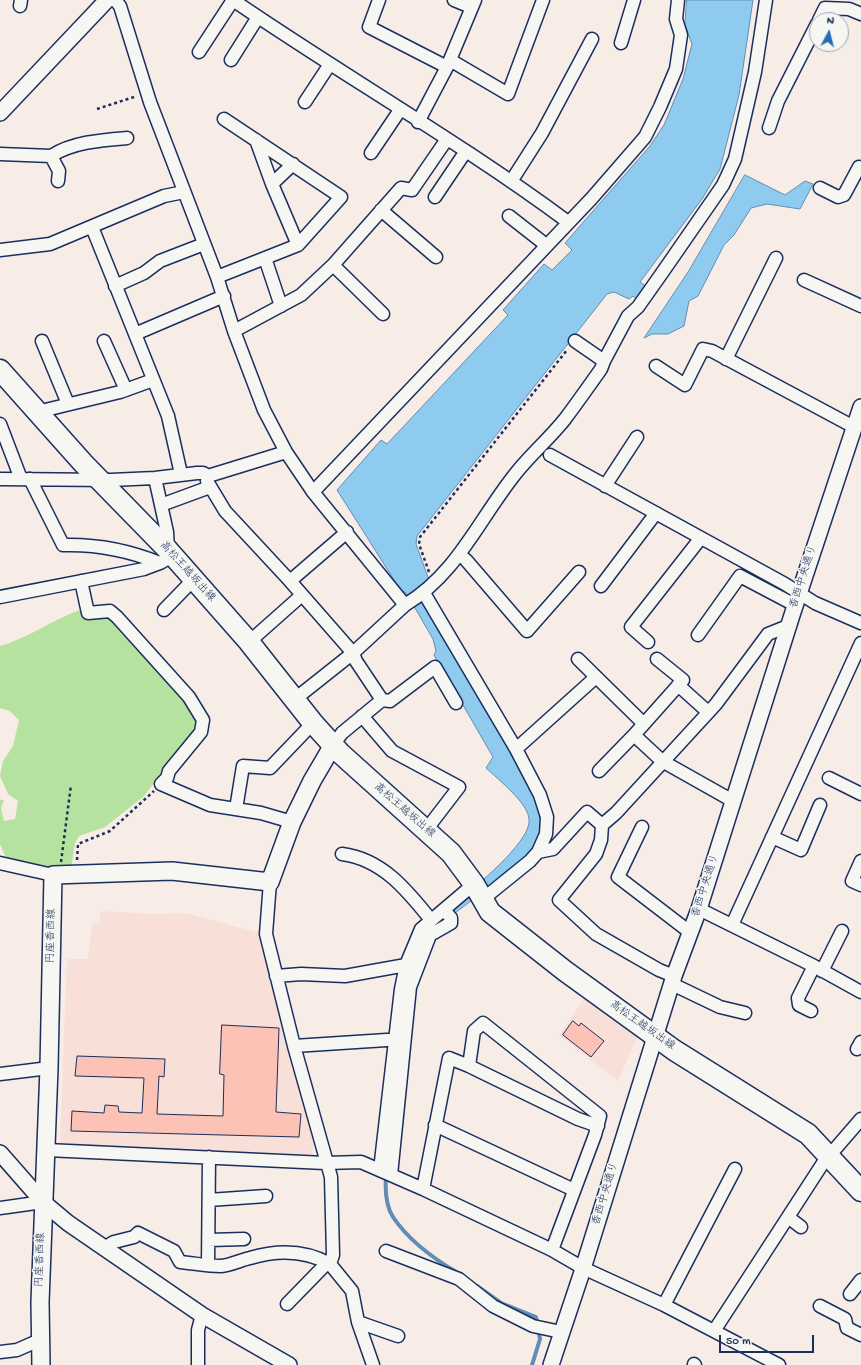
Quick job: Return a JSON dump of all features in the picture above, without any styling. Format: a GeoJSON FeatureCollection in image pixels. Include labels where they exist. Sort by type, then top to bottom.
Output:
{"type":"FeatureCollection","features":[{"type":"Feature","properties":{"kind":"main road","name":"高松王越坂出線"},"geometry":{"type":"LineString","coordinates":[[0,370],[83,463],[101,480],[167,556],[193,580],[250,642],[313,723],[333,745],[451,854],[479,891],[490,912],[518,935],[610,1004],[656,1035],[674,1050],[781,1115],[808,1134],[861,1191]]}},
{"type":"Feature","properties":{"kind":"main road"},"geometry":{"type":"LineString","coordinates":[[63,876],[172,871],[270,882],[292,822],[312,781],[333,745]]}},
{"type":"Feature","properties":{"kind":"main road","name":"円座香西線"},"geometry":{"type":"LineString","coordinates":[[41,1365],[42,1339],[40,1302],[43,1202],[47,1150],[50,1068],[63,876]]}},
{"type":"Feature","properties":{"kind":"street"},"geometry":{"type":"LineString","coordinates":[[0,113],[108,0]]}},
{"type":"Feature","properties":{"kind":"street"},"geometry":{"type":"LineString","coordinates":[[115,0],[120,6],[147,93],[217,277],[234,331],[264,410],[286,452],[313,492],[407,603]]}},
{"type":"Feature","properties":{"kind":"street"},"geometry":{"type":"LineString","coordinates":[[199,52],[233,0],[418,122],[512,180],[568,222]]}},
{"type":"Feature","properties":{"kind":"street"},"geometry":{"type":"LineString","coordinates":[[379,0],[369,27],[449,64],[508,94],[543,0]]}},
{"type":"Feature","properties":{"kind":"street"},"geometry":{"type":"LineString","coordinates":[[418,122],[449,64],[473,4],[454,0]]}},
{"type":"Feature","properties":{"kind":"street"},"geometry":{"type":"LineString","coordinates":[[621,43],[634,0]]}},
{"type":"Feature","properties":{"kind":"street"},"geometry":{"type":"LineString","coordinates":[[313,492],[621,167],[645,137],[676,69],[680,51],[681,35],[676,19],[678,0]]}},
{"type":"Feature","properties":{"kind":"street"},"geometry":{"type":"LineString","coordinates":[[295,698],[353,653],[407,603],[423,594],[434,583],[460,555],[516,473],[565,419],[601,369],[628,316],[638,307],[723,185],[735,159],[755,72],[766,0]]}},
{"type":"Feature","properties":{"kind":"street"},"geometry":{"type":"LineString","coordinates":[[823,12],[825,8],[837,4],[861,14]]}},
{"type":"Feature","properties":{"kind":"street"},"geometry":{"type":"LineString","coordinates":[[231,60],[258,17]]}},
{"type":"Feature","properties":{"kind":"street"},"geometry":{"type":"LineString","coordinates":[[512,180],[542,133],[592,39]]}},
{"type":"Feature","properties":{"kind":"street"},"geometry":{"type":"LineString","coordinates":[[769,128],[778,101],[809,40]]}},
{"type":"Feature","properties":{"kind":"street"},"geometry":{"type":"LineString","coordinates":[[304,102],[330,64]]}},
{"type":"Feature","properties":{"kind":"street"},"geometry":{"type":"LineString","coordinates":[[371,153],[400,110]]}},
{"type":"Feature","properties":{"kind":"street"},"geometry":{"type":"LineString","coordinates":[[217,277],[298,245],[308,236],[342,197],[224,119]]}},
{"type":"Feature","properties":{"kind":"street"},"geometry":{"type":"LineString","coordinates":[[0,154],[51,156],[61,149],[98,140],[127,138]]}},
{"type":"Feature","properties":{"kind":"street"},"geometry":{"type":"LineString","coordinates":[[234,331],[282,306],[301,294],[333,265],[401,188],[412,190],[447,139]]}},
{"type":"Feature","properties":{"kind":"street"},"geometry":{"type":"LineString","coordinates":[[256,140],[272,184],[298,245]]}},
{"type":"Feature","properties":{"kind":"street"},"geometry":{"type":"LineString","coordinates":[[435,197],[466,151]]}},
{"type":"Feature","properties":{"kind":"street"},"geometry":{"type":"LineString","coordinates":[[51,156],[59,171],[58,181]]}},
{"type":"Feature","properties":{"kind":"street"},"geometry":{"type":"LineString","coordinates":[[272,184],[292,164]]}},
{"type":"Feature","properties":{"kind":"street"},"geometry":{"type":"LineString","coordinates":[[820,188],[838,197],[844,195],[860,167],[861,168]]}},
{"type":"Feature","properties":{"kind":"street"},"geometry":{"type":"LineString","coordinates":[[0,250],[50,244],[164,196],[184,192]]}},
{"type":"Feature","properties":{"kind":"street"},"geometry":{"type":"LineString","coordinates":[[381,210],[436,257]]}},
{"type":"Feature","properties":{"kind":"street"},"geometry":{"type":"LineString","coordinates":[[509,216],[546,245]]}},
{"type":"Feature","properties":{"kind":"street"},"geometry":{"type":"LineString","coordinates":[[92,227],[168,416],[181,474]]}},
{"type":"Feature","properties":{"kind":"street"},"geometry":{"type":"LineString","coordinates":[[115,286],[144,273],[160,261],[204,244]]}},
{"type":"Feature","properties":{"kind":"street"},"geometry":{"type":"LineString","coordinates":[[264,258],[282,306]]}},
{"type":"Feature","properties":{"kind":"street"},"geometry":{"type":"LineString","coordinates":[[726,359],[776,258]]}},
{"type":"Feature","properties":{"kind":"street"},"geometry":{"type":"LineString","coordinates":[[333,265],[383,314]]}},
{"type":"Feature","properties":{"kind":"street"},"geometry":{"type":"LineString","coordinates":[[804,280],[861,306]]}},
{"type":"Feature","properties":{"kind":"street"},"geometry":{"type":"LineString","coordinates":[[135,334],[224,296]]}},
{"type":"Feature","properties":{"kind":"street"},"geometry":{"type":"LineString","coordinates":[[42,341],[68,404]]}},
{"type":"Feature","properties":{"kind":"street"},"geometry":{"type":"LineString","coordinates":[[104,341],[126,390]]}},
{"type":"Feature","properties":{"kind":"street"},"geometry":{"type":"LineString","coordinates":[[575,341],[604,361]]}},
{"type":"Feature","properties":{"kind":"street"},"geometry":{"type":"LineString","coordinates":[[656,366],[685,385],[703,349],[712,351],[854,427]]}},
{"type":"Feature","properties":{"kind":"street"},"geometry":{"type":"LineString","coordinates":[[37,412],[126,390],[153,380]]}},
{"type":"Feature","properties":{"kind":"street","name":"香西中央通り"},"geometry":{"type":"LineString","coordinates":[[551,1365],[583,1268],[673,980],[699,909],[788,626],[861,407]]}},
{"type":"Feature","properties":{"kind":"street"},"geometry":{"type":"LineString","coordinates":[[0,424],[25,479],[63,545],[90,545],[116,549],[145,557],[167,556]]}},
{"type":"Feature","properties":{"kind":"street"},"geometry":{"type":"LineString","coordinates":[[605,486],[637,437]]}},
{"type":"Feature","properties":{"kind":"street"},"geometry":{"type":"LineString","coordinates":[[161,505],[209,482],[286,452]]}},
{"type":"Feature","properties":{"kind":"street"},"geometry":{"type":"LineString","coordinates":[[550,455],[700,539],[723,550],[797,599]]}},
{"type":"Feature","properties":{"kind":"street"},"geometry":{"type":"LineString","coordinates":[[0,478],[101,480],[155,478],[181,474],[203,473],[225,511],[290,581],[353,653],[356,661],[382,700]]}},
{"type":"Feature","properties":{"kind":"street"},"geometry":{"type":"LineString","coordinates":[[155,478],[167,532],[167,556]]}},
{"type":"Feature","properties":{"kind":"street"},"geometry":{"type":"LineString","coordinates":[[600,586],[656,513]]}},
{"type":"Feature","properties":{"kind":"street"},"geometry":{"type":"LineString","coordinates":[[290,581],[346,532]]}},
{"type":"Feature","properties":{"kind":"street"},"geometry":{"type":"LineString","coordinates":[[648,642],[631,627],[700,539]]}},
{"type":"Feature","properties":{"kind":"street"},"geometry":{"type":"LineString","coordinates":[[460,555],[526,631],[579,572]]}},
{"type":"Feature","properties":{"kind":"street"},"geometry":{"type":"LineString","coordinates":[[0,597],[144,569],[167,556]]}},
{"type":"Feature","properties":{"kind":"street"},"geometry":{"type":"LineString","coordinates":[[698,635],[740,576],[797,599],[814,603],[861,623]]}},
{"type":"Feature","properties":{"kind":"street"},"geometry":{"type":"LineString","coordinates":[[164,610],[193,580]]}},
{"type":"Feature","properties":{"kind":"street"},"geometry":{"type":"LineString","coordinates":[[81,581],[88,613],[110,611],[117,617],[188,697],[203,720],[201,732],[161,784],[190,798],[210,805],[236,809],[292,822]]}},
{"type":"Feature","properties":{"kind":"street"},"geometry":{"type":"LineString","coordinates":[[385,1172],[400,1039],[410,987],[424,935],[421,929],[432,920],[447,914],[479,891],[530,861],[538,852],[546,834],[546,817],[540,795],[516,749],[423,594]]}},
{"type":"Feature","properties":{"kind":"street"},"geometry":{"type":"LineString","coordinates":[[250,642],[302,595]]}},
{"type":"Feature","properties":{"kind":"street"},"geometry":{"type":"LineString","coordinates":[[745,1013],[720,1007],[596,934],[559,900],[596,854],[601,840],[602,825],[616,814],[662,761],[708,712],[768,634],[788,626]]}},
{"type":"Feature","properties":{"kind":"street"},"geometry":{"type":"LineString","coordinates":[[732,925],[861,644]]}},
{"type":"Feature","properties":{"kind":"street"},"geometry":{"type":"LineString","coordinates":[[578,659],[643,724]]}},
{"type":"Feature","properties":{"kind":"street"},"geometry":{"type":"LineString","coordinates":[[599,771],[634,735],[683,680],[657,659]]}},
{"type":"Feature","properties":{"kind":"street"},"geometry":{"type":"LineString","coordinates":[[333,745],[342,733],[382,700],[390,701],[435,667],[456,704]]}},
{"type":"Feature","properties":{"kind":"street"},"geometry":{"type":"LineString","coordinates":[[516,749],[596,677]]}},
{"type":"Feature","properties":{"kind":"street"},"geometry":{"type":"LineString","coordinates":[[678,685],[708,712]]}},
{"type":"Feature","properties":{"kind":"street"},"geometry":{"type":"LineString","coordinates":[[362,716],[392,751],[459,787],[426,830]]}},
{"type":"Feature","properties":{"kind":"street"},"geometry":{"type":"LineString","coordinates":[[236,809],[242,766],[270,768],[313,723]]}},
{"type":"Feature","properties":{"kind":"street"},"geometry":{"type":"LineString","coordinates":[[634,735],[662,761],[733,801]]}},
{"type":"Feature","properties":{"kind":"street"},"geometry":{"type":"LineString","coordinates":[[829,778],[861,794]]}},
{"type":"Feature","properties":{"kind":"street"},"geometry":{"type":"LineString","coordinates":[[772,837],[801,850],[820,805]]}},
{"type":"Feature","properties":{"kind":"street"},"geometry":{"type":"LineString","coordinates":[[538,852],[553,850],[587,812],[602,825]]}},
{"type":"Feature","properties":{"kind":"street"},"geometry":{"type":"LineString","coordinates":[[642,828],[618,877],[691,933]]}},
{"type":"Feature","properties":{"kind":"street"},"geometry":{"type":"LineString","coordinates":[[342,854],[365,859],[393,877],[404,887],[432,920]]}},
{"type":"Feature","properties":{"kind":"street"},"geometry":{"type":"LineString","coordinates":[[861,861],[852,880],[861,885]]}},
{"type":"Feature","properties":{"kind":"street"},"geometry":{"type":"LineString","coordinates":[[0,863],[63,876]]}},
{"type":"Feature","properties":{"kind":"street"},"geometry":{"type":"LineString","coordinates":[[270,882],[266,934],[325,1163],[331,1177],[333,1255],[330,1264]]}},
{"type":"Feature","properties":{"kind":"street"},"geometry":{"type":"LineString","coordinates":[[699,909],[818,968],[861,992]]}},
{"type":"Feature","properties":{"kind":"street"},"geometry":{"type":"LineString","coordinates":[[400,1039],[401,989],[406,965],[424,935],[452,923],[447,914]]}},
{"type":"Feature","properties":{"kind":"street"},"geometry":{"type":"LineString","coordinates":[[811,1011],[799,1005],[798,998],[842,931]]}},
{"type":"Feature","properties":{"kind":"street"},"geometry":{"type":"LineString","coordinates":[[276,976],[301,974],[345,976],[406,965]]}},
{"type":"Feature","properties":{"kind":"street"},"geometry":{"type":"LineString","coordinates":[[469,1066],[474,1031],[483,1023],[600,1116],[598,1126],[552,1250]]}},
{"type":"Feature","properties":{"kind":"street"},"geometry":{"type":"LineString","coordinates":[[294,1046],[400,1039]]}},
{"type":"Feature","properties":{"kind":"street"},"geometry":{"type":"LineString","coordinates":[[423,1189],[449,1058],[469,1066],[559,1110],[598,1126]]}},
{"type":"Feature","properties":{"kind":"street"},"geometry":{"type":"LineString","coordinates":[[0,1074],[50,1068]]}},
{"type":"Feature","properties":{"kind":"street"},"geometry":{"type":"LineString","coordinates":[[714,1331],[829,1156],[861,1119]]}},
{"type":"Feature","properties":{"kind":"street"},"geometry":{"type":"LineString","coordinates":[[435,1125],[574,1190]]}},
{"type":"Feature","properties":{"kind":"street"},"geometry":{"type":"LineString","coordinates":[[47,1150],[325,1163],[361,1162],[423,1189],[552,1250],[583,1268],[664,1305],[775,1364]]}},
{"type":"Feature","properties":{"kind":"street"},"geometry":{"type":"LineString","coordinates":[[0,1153],[43,1202],[68,1223],[202,1315],[289,1365]]}},
{"type":"Feature","properties":{"kind":"street"},"geometry":{"type":"LineString","coordinates":[[208,1265],[209,1157]]}},
{"type":"Feature","properties":{"kind":"street"},"geometry":{"type":"LineString","coordinates":[[664,1305],[734,1169]]}},
{"type":"Feature","properties":{"kind":"street"},"geometry":{"type":"LineString","coordinates":[[209,1200],[266,1196]]}},
{"type":"Feature","properties":{"kind":"street"},"geometry":{"type":"LineString","coordinates":[[0,1208],[43,1202]]}},
{"type":"Feature","properties":{"kind":"street"},"geometry":{"type":"LineString","coordinates":[[788,1217],[801,1227]]}},
{"type":"Feature","properties":{"kind":"street"},"geometry":{"type":"LineString","coordinates":[[104,1248],[114,1242],[134,1238],[138,1233],[174,1252],[180,1262],[221,1266],[256,1256],[284,1252],[302,1253],[316,1256],[330,1264],[352,1291],[358,1322],[373,1365]]}},
{"type":"Feature","properties":{"kind":"street"},"geometry":{"type":"LineString","coordinates":[[209,1240],[244,1238]]}},
{"type":"Feature","properties":{"kind":"street"},"geometry":{"type":"LineString","coordinates":[[386,1251],[458,1279],[493,1306],[538,1327],[561,1332]]}},
{"type":"Feature","properties":{"kind":"street"},"geometry":{"type":"LineString","coordinates":[[287,1304],[326,1264],[330,1264]]}},
{"type":"Feature","properties":{"kind":"street"},"geometry":{"type":"LineString","coordinates":[[850,1294],[861,1280]]}},
{"type":"Feature","properties":{"kind":"street"},"geometry":{"type":"LineString","coordinates":[[820,1306],[845,1319],[847,1328],[861,1335]]}},
{"type":"Feature","properties":{"kind":"street"},"geometry":{"type":"LineString","coordinates":[[198,1365],[198,1330],[202,1315]]}},
{"type":"Feature","properties":{"kind":"street"},"geometry":{"type":"LineString","coordinates":[[358,1322],[398,1336]]}},
{"type":"Feature","properties":{"kind":"street"},"geometry":{"type":"LineString","coordinates":[[0,1352],[17,1350],[42,1339]]}},
{"type":"Feature","properties":{"kind":"path"},"geometry":{"type":"LineString","coordinates":[[97,109],[147,93]]}},
{"type":"Feature","properties":{"kind":"path"},"geometry":{"type":"LineString","coordinates":[[434,583],[419,544],[420,537],[575,341]]}},
{"type":"Feature","properties":{"kind":"path"},"geometry":{"type":"LineString","coordinates":[[63,876],[78,844],[110,831],[161,784]]}},
{"type":"Feature","properties":{"kind":"path"},"geometry":{"type":"LineString","coordinates":[[63,876],[71,785]]}},
{"type":"Feature","properties":{"kind":"shaded area"},"geometry":{"type":"Polygon","coordinates":[[[101,911],[155,914],[186,913],[259,933],[315,1141],[311,1156],[60,1145],[67,959],[88,959],[92,923],[99,923],[101,911]]]}},
{"type":"Feature","properties":{"kind":"shaded area"},"geometry":{"type":"Polygon","coordinates":[[[587,995],[635,1030],[637,1037],[618,1081],[559,1035],[587,995]]]}},
{"type":"Feature","properties":{"kind":"green space"},"geometry":{"type":"Polygon","coordinates":[[[82,609],[106,615],[119,624],[199,718],[194,733],[143,797],[105,827],[79,836],[75,843],[71,868],[45,868],[6,858],[0,844],[0,800],[4,800],[1,808],[4,821],[15,819],[18,801],[8,794],[0,776],[3,761],[13,746],[19,720],[10,711],[0,708],[0,646],[11,643],[82,609]]]}},
{"type":"Feature","properties":{"kind":"water"},"geometry":{"type":"Polygon","coordinates":[[[687,0],[753,0],[739,95],[720,169],[702,199],[640,282],[647,287],[638,295],[639,297],[637,300],[633,296],[629,299],[614,292],[607,294],[417,536],[416,544],[429,580],[424,604],[533,792],[541,815],[542,825],[540,838],[535,848],[525,860],[455,913],[450,907],[494,870],[523,837],[528,827],[528,815],[515,795],[486,768],[493,757],[434,655],[436,651],[433,639],[408,596],[405,592],[401,591],[337,490],[381,440],[387,444],[508,315],[503,310],[544,264],[552,270],[572,250],[565,243],[650,146],[664,125],[683,79],[692,44],[685,25],[687,0]]]}},
{"type":"Feature","properties":{"kind":"water"},"geometry":{"type":"Polygon","coordinates":[[[745,175],[785,195],[805,181],[813,184],[800,209],[767,204],[751,208],[734,235],[724,245],[698,296],[689,301],[684,326],[668,334],[652,334],[644,338],[688,272],[745,175]]]}},
{"type":"Feature","properties":{"kind":"building"},"geometry":{"type":"Polygon","coordinates":[[[573,1021],[579,1026],[581,1023],[604,1041],[591,1057],[563,1035],[573,1021]]]}},
{"type":"Feature","properties":{"kind":"building"},"geometry":{"type":"Polygon","coordinates":[[[222,1025],[279,1028],[276,1112],[301,1114],[299,1137],[71,1131],[72,1111],[104,1113],[105,1105],[118,1106],[119,1112],[142,1113],[144,1078],[75,1076],[77,1056],[165,1059],[164,1077],[159,1076],[157,1114],[223,1116],[224,1075],[220,1074],[222,1025]]]}},
{"type":"Feature","properties":{"kind":"waterway"},"geometry":{"type":"LineString","coordinates":[[386,1175],[387,1203],[399,1226],[422,1249],[458,1273]]}},
{"type":"Feature","properties":{"kind":"waterway"},"geometry":{"type":"LineString","coordinates":[[477,1286],[501,1303],[536,1317],[540,1339],[532,1365]]}}]}
